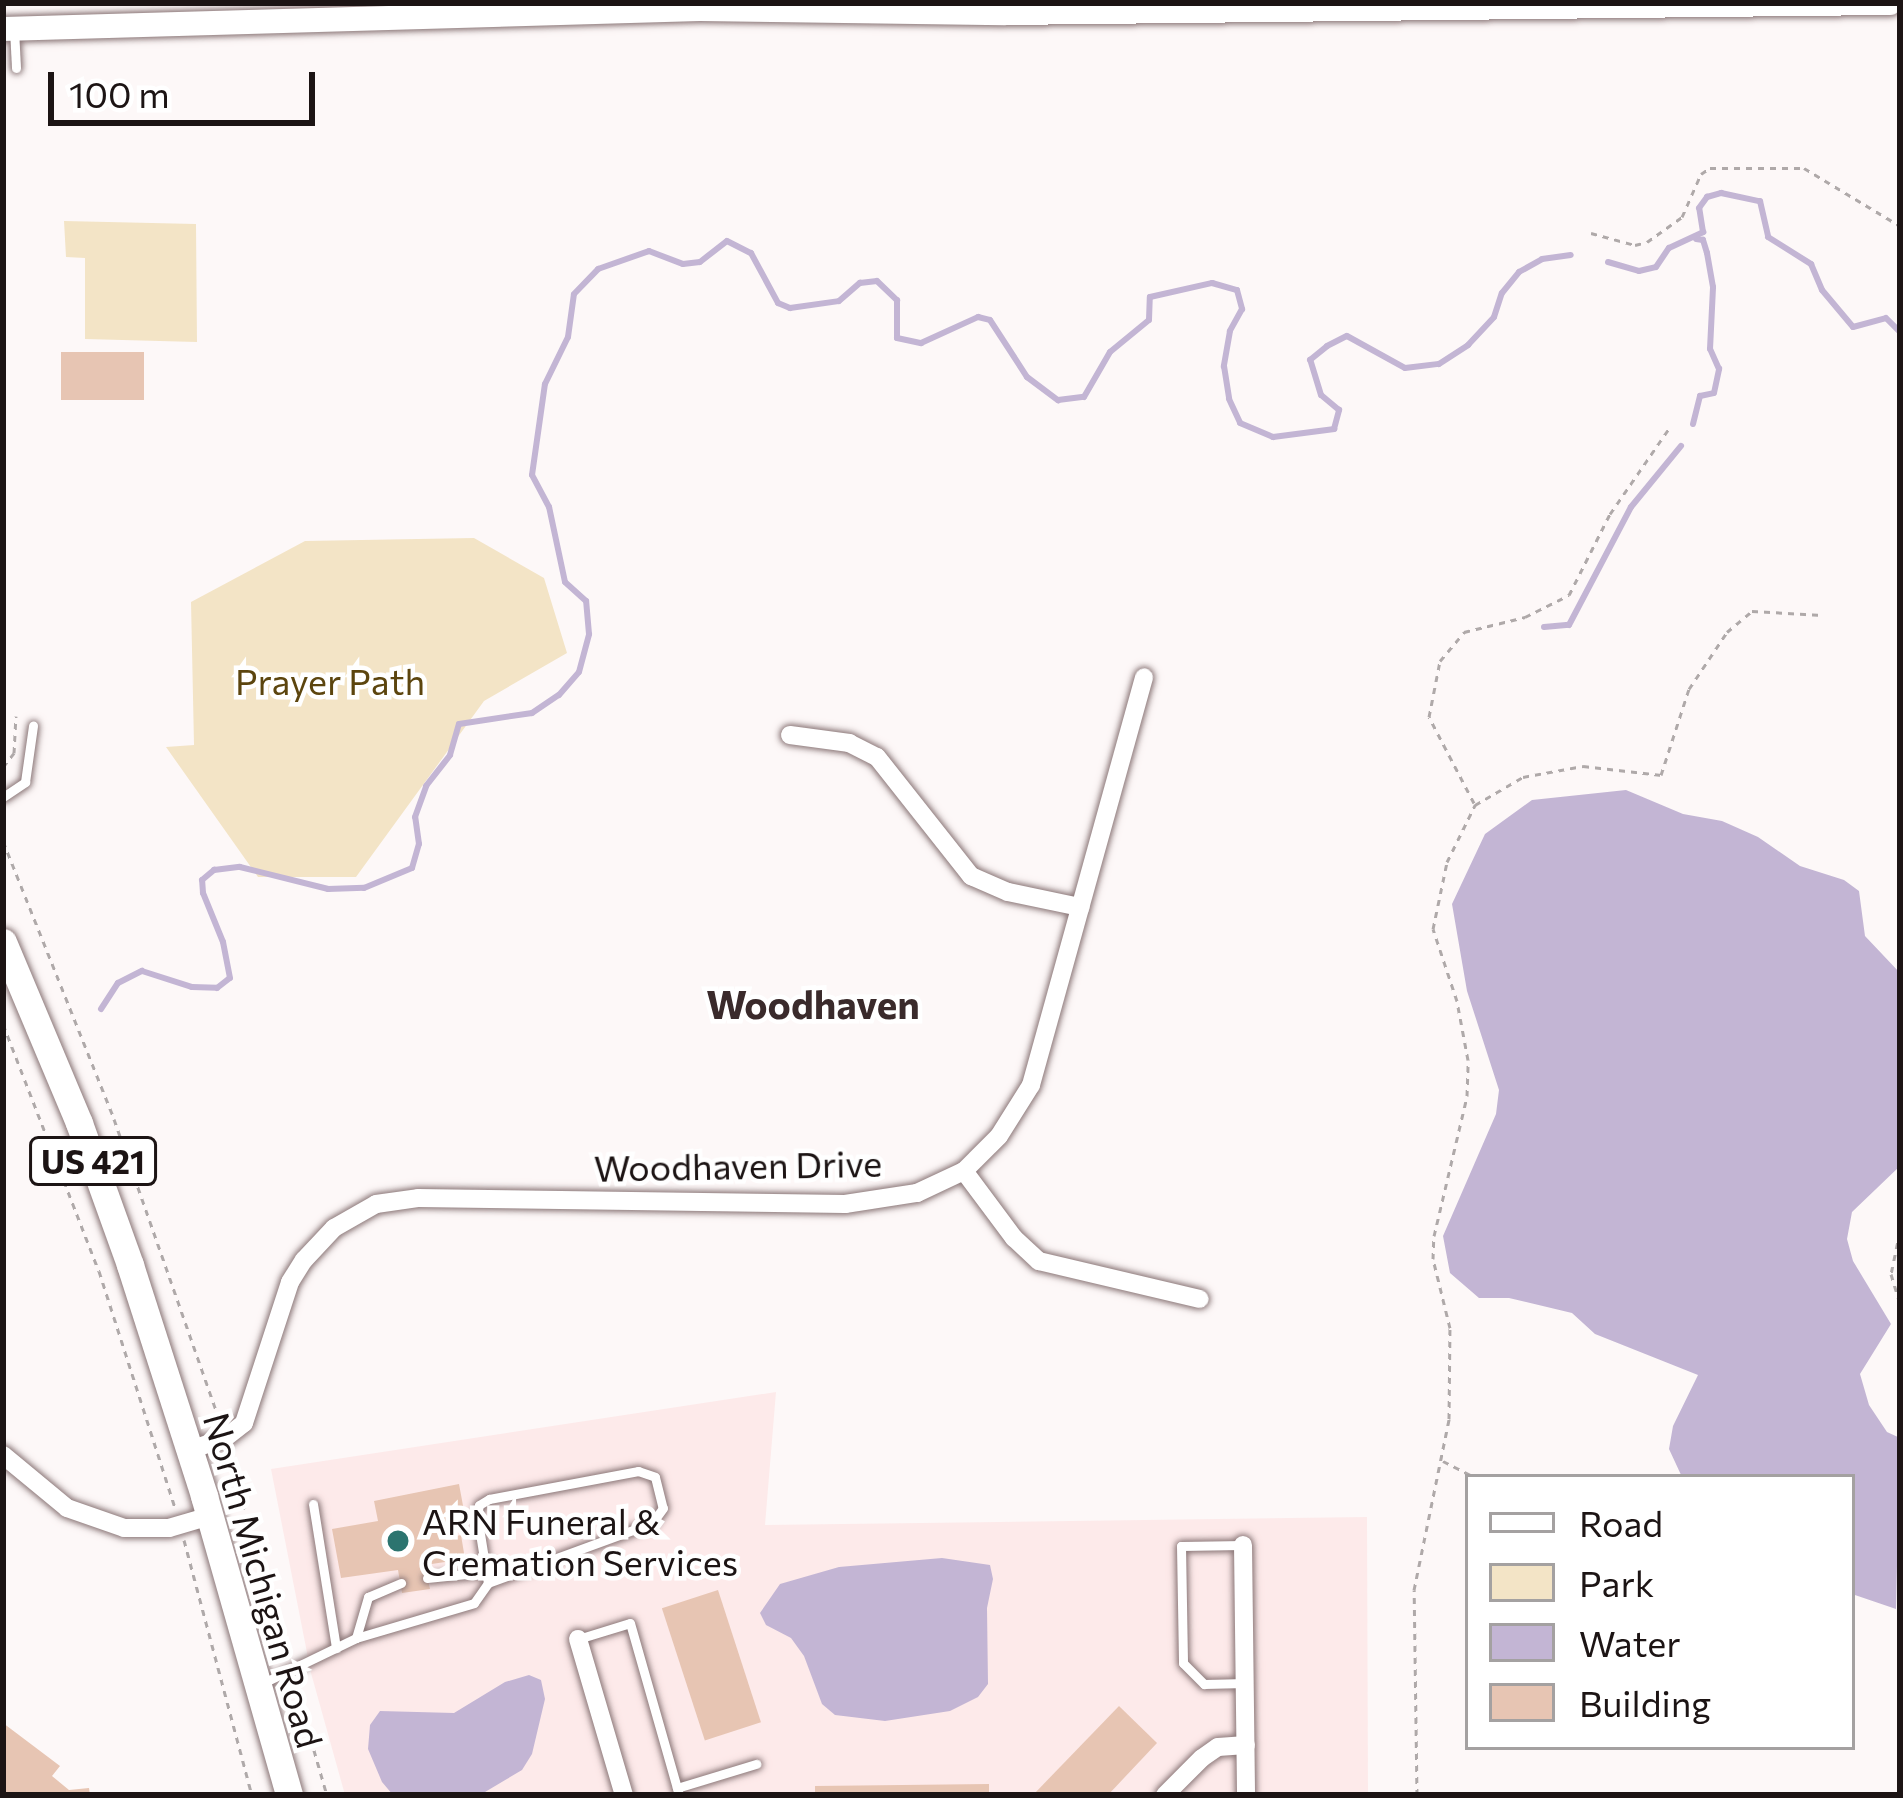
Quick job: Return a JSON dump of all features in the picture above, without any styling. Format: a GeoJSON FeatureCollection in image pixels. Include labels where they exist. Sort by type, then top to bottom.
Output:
{"type":"FeatureCollection","features":[{"type":"Feature","properties":{"kind":"main road"},"geometry":{"type":"LineString","coordinates":[[8,29],[665,6],[984,14],[1343,6],[1890,3]]}},
{"type":"Feature","properties":{"kind":"main road","name":"North Michigan Road"},"geometry":{"type":"LineString","coordinates":[[3,942],[79,1124],[170,1385],[289,1795]]}},
{"type":"Feature","properties":{"kind":"street","name":"Woodhaven Drive"},"geometry":{"type":"LineString","coordinates":[[225,1438],[244,1423],[256,1399],[280,1312],[304,1259],[334,1228],[376,1204],[418,1198],[845,1204],[917,1192],[964,1171],[999,1136],[1030,1084],[1144,677]]}},
{"type":"Feature","properties":{"kind":"street"},"geometry":{"type":"LineString","coordinates":[[790,735],[849,742],[877,757],[971,876],[1008,892],[1080,908]]}},
{"type":"Feature","properties":{"kind":"street"},"geometry":{"type":"LineString","coordinates":[[964,1171],[1014,1238],[1039,1261],[1200,1299]]}},
{"type":"Feature","properties":{"kind":"street"},"geometry":{"type":"LineString","coordinates":[[190,1450],[225,1438]]}},
{"type":"Feature","properties":{"kind":"street"},"geometry":{"type":"LineString","coordinates":[[3,1455],[67,1508],[124,1528],[179,1525],[210,1516]]}},
{"type":"Feature","properties":{"kind":"street"},"geometry":{"type":"LineString","coordinates":[[1244,1545],[1246,1795]]}},
{"type":"Feature","properties":{"kind":"street"},"geometry":{"type":"LineString","coordinates":[[578,1639],[624,1795]]}},
{"type":"Feature","properties":{"kind":"street"},"geometry":{"type":"LineString","coordinates":[[1165,1795],[1202,1758],[1218,1748],[1246,1744]]}},
{"type":"Feature","properties":{"kind":"lane"},"geometry":{"type":"LineString","coordinates":[[8,29],[16,68]]}},
{"type":"Feature","properties":{"kind":"lane"},"geometry":{"type":"LineString","coordinates":[[3,797],[25,782],[33,726]]}},
{"type":"Feature","properties":{"kind":"lane"},"geometry":{"type":"LineString","coordinates":[[258,1685],[356,1638],[474,1603],[487,1577],[477,1515],[479,1505],[489,1498],[638,1471],[655,1477],[663,1508],[652,1523],[487,1577],[428,1577]]}},
{"type":"Feature","properties":{"kind":"lane"},"geometry":{"type":"LineString","coordinates":[[313,1504],[336,1648]]}},
{"type":"Feature","properties":{"kind":"lane"},"geometry":{"type":"LineString","coordinates":[[1244,1545],[1181,1546],[1183,1663],[1204,1684],[1246,1683]]}},
{"type":"Feature","properties":{"kind":"lane"},"geometry":{"type":"LineString","coordinates":[[356,1638],[368,1597],[400,1583]]}},
{"type":"Feature","properties":{"kind":"lane"},"geometry":{"type":"LineString","coordinates":[[578,1639],[630,1623],[678,1791],[756,1764]]}},
{"type":"Feature","properties":{"kind":"path"},"geometry":{"type":"LineString","coordinates":[[1591,232],[1635,245],[1647,242],[1682,217],[1701,174],[1710,168],[1804,168],[1900,226]]}},
{"type":"Feature","properties":{"kind":"path"},"geometry":{"type":"LineString","coordinates":[[1475,806],[1429,717],[1440,661],[1464,632],[1525,617],[1569,596],[1604,525],[1670,427]]}},
{"type":"Feature","properties":{"kind":"path"},"geometry":{"type":"LineString","coordinates":[[1417,1795],[1414,1590],[1449,1419],[1450,1328],[1433,1259],[1434,1235],[1466,1113],[1468,1060],[1456,1001],[1433,929],[1447,862],[1475,806],[1523,777],[1557,767],[1661,776],[1689,689],[1727,632],[1752,611],[1822,615]]}},
{"type":"Feature","properties":{"kind":"path"},"geometry":{"type":"LineString","coordinates":[[3,767],[14,753],[16,716]]}},
{"type":"Feature","properties":{"kind":"path"},"geometry":{"type":"LineString","coordinates":[[3,841],[144,1199],[225,1438],[265,1594],[327,1795]]}},
{"type":"Feature","properties":{"kind":"path"},"geometry":{"type":"LineString","coordinates":[[3,1024],[98,1271],[179,1525],[252,1795]]}},
{"type":"Feature","properties":{"kind":"path"},"geometry":{"type":"LineString","coordinates":[[1900,1231],[1891,1274],[1900,1303]]}},
{"type":"Feature","properties":{"kind":"path"},"geometry":{"type":"LineString","coordinates":[[1900,1354],[1900,1382]]}},
{"type":"Feature","properties":{"kind":"path"},"geometry":{"type":"LineString","coordinates":[[1442,1460],[1469,1474]]}},
{"type":"Feature","properties":{"kind":"path"},"geometry":{"type":"LineString","coordinates":[[1729,1795],[1758,1795]]}},
{"type":"Feature","properties":{"kind":"shaded area"},"geometry":{"type":"Polygon","coordinates":[[[776,1392],[765,1525],[1367,1517],[1368,1795],[345,1795],[311,1673],[271,1469],[776,1392]]]}},
{"type":"Feature","properties":{"kind":"green space"},"geometry":{"type":"Polygon","coordinates":[[[64,221],[196,224],[197,342],[85,339],[85,258],[66,257],[64,221]]]}},
{"type":"Feature","properties":{"kind":"green space","name":"Prayer Path"},"geometry":{"type":"Polygon","coordinates":[[[474,538],[544,578],[567,653],[484,701],[356,877],[258,877],[166,747],[194,745],[191,602],[305,541],[474,538]]]}},
{"type":"Feature","properties":{"kind":"water"},"geometry":{"type":"Polygon","coordinates":[[[1626,790],[1758,837],[1800,866],[1844,880],[1859,891],[1865,936],[1900,973],[1900,1166],[1852,1212],[1847,1239],[1853,1261],[1891,1324],[1860,1374],[1869,1405],[1887,1432],[1900,1438],[1896,1609],[1855,1595],[1855,1474],[1681,1474],[1669,1449],[1673,1426],[1698,1375],[1595,1334],[1572,1313],[1509,1298],[1479,1298],[1450,1273],[1443,1236],[1496,1114],[1499,1090],[1467,991],[1452,904],[1485,834],[1532,800],[1626,790]]]}},
{"type":"Feature","properties":{"kind":"water"},"geometry":{"type":"Polygon","coordinates":[[[942,1558],[990,1565],[993,1579],[987,1608],[988,1684],[978,1697],[950,1711],[885,1721],[835,1715],[822,1704],[804,1656],[791,1638],[766,1625],[760,1613],[780,1584],[839,1567],[942,1558]]]}},
{"type":"Feature","properties":{"kind":"water"},"geometry":{"type":"Polygon","coordinates":[[[529,1675],[541,1680],[545,1699],[532,1754],[522,1770],[480,1795],[393,1795],[382,1782],[368,1749],[370,1725],[380,1711],[454,1713],[505,1682],[529,1675]]]}},
{"type":"Feature","properties":{"kind":"building"},"geometry":{"type":"Polygon","coordinates":[[[61,352],[144,352],[144,400],[61,400],[61,352]]]}},
{"type":"Feature","properties":{"kind":"building","name":"ARN Funeral & Cremation Services"},"geometry":{"type":"Polygon","coordinates":[[[459,1484],[464,1511],[446,1514],[451,1537],[461,1535],[465,1559],[425,1565],[430,1589],[402,1593],[398,1570],[341,1578],[332,1529],[378,1521],[374,1501],[459,1484]]]}},
{"type":"Feature","properties":{"kind":"building"},"geometry":{"type":"Polygon","coordinates":[[[718,1590],[761,1722],[705,1740],[662,1608],[718,1590]]]}},
{"type":"Feature","properties":{"kind":"building"},"geometry":{"type":"Polygon","coordinates":[[[1119,1706],[1157,1743],[1108,1795],[1033,1795],[1119,1706]]]}},
{"type":"Feature","properties":{"kind":"building"},"geometry":{"type":"Polygon","coordinates":[[[3,1723],[60,1766],[52,1776],[69,1790],[89,1788],[90,1795],[3,1795],[3,1723]]]}},
{"type":"Feature","properties":{"kind":"building"},"geometry":{"type":"Polygon","coordinates":[[[989,1784],[989,1795],[815,1795],[815,1786],[989,1784]]]}},
{"type":"Feature","properties":{"kind":"waterway"},"geometry":{"type":"LineString","coordinates":[[1608,262],[1639,271],[1656,267],[1669,248],[1703,232],[1699,208],[1707,197],[1721,193],[1760,201],[1768,237],[1811,264],[1822,290],[1853,327],[1886,318],[1900,332]]}},
{"type":"Feature","properties":{"kind":"waterway"},"geometry":{"type":"LineString","coordinates":[[1693,424],[1700,396],[1714,393],[1719,369],[1710,349],[1713,287],[1707,253],[1703,240],[1696,239]]}},
{"type":"Feature","properties":{"kind":"waterway"},"geometry":{"type":"LineString","coordinates":[[101,1009],[118,983],[142,971],[192,987],[217,988],[230,978],[223,942],[203,893],[202,880],[214,870],[240,867],[328,889],[364,888],[412,868],[419,844],[415,817],[426,786],[450,755],[459,724],[532,713],[559,695],[579,672],[589,634],[586,601],[565,582],[549,507],[532,475],[545,384],[568,337],[574,294],[598,269],[649,251],[683,264],[700,262],[727,241],[751,253],[778,303],[790,308],[839,301],[860,283],[877,281],[897,300],[897,338],[921,343],[978,317],[990,320],[1027,377],[1058,400],[1084,397],[1110,352],[1149,320],[1150,297],[1212,283],[1237,290],[1242,309],[1230,331],[1224,366],[1229,399],[1240,423],[1273,437],[1334,429],[1339,410],[1321,395],[1310,360],[1327,346],[1347,336],[1405,368],[1439,364],[1468,345],[1494,317],[1502,293],[1519,272],[1542,259],[1571,255]]}},
{"type":"Feature","properties":{"kind":"waterway"},"geometry":{"type":"LineString","coordinates":[[1544,627],[1569,625],[1631,507],[1681,446]]}},
{"type":"Feature","properties":{"kind":"place","name":"ARN Funeral & Cremation Services"},"geometry":{"type":"Point","coordinates":[398,1541]}},
{"type":"Feature","properties":{"kind":"district","name":"Woodhaven"},"geometry":{"type":"Point","coordinates":[813,1003]}}]}
